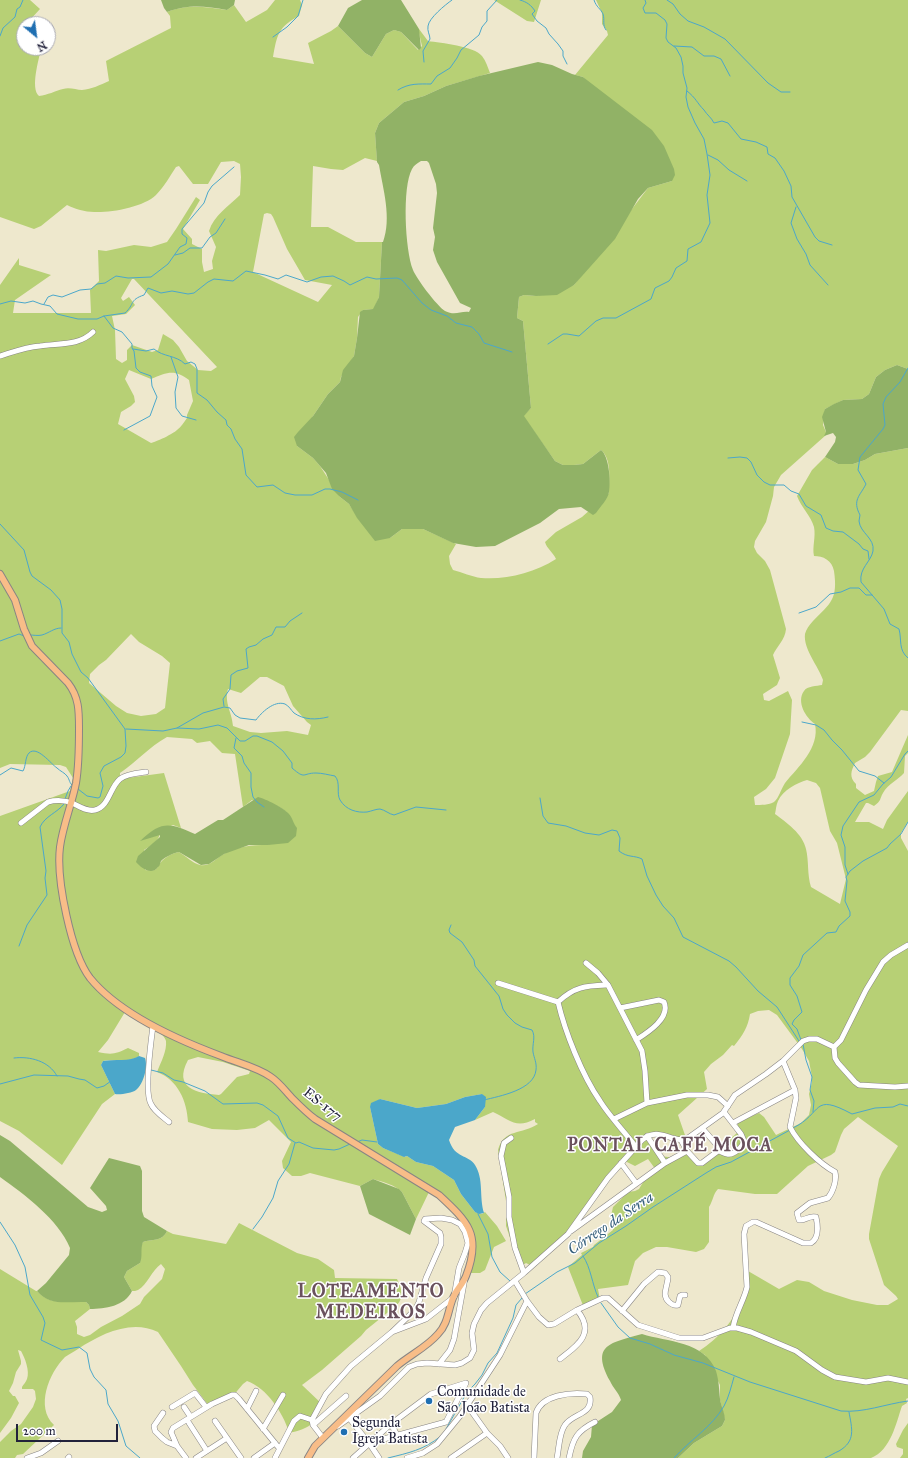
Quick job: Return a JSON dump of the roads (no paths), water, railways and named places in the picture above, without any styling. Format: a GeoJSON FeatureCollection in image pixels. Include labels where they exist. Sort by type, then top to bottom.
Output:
{"type":"FeatureCollection","features":[{"type":"Feature","properties":{"kind":"main road","name":"ES-177"},"geometry":{"type":"LineString","coordinates":[[0,574],[15,600],[24,629],[32,646],[40,657],[68,683],[73,689],[78,700],[79,762],[76,784],[60,848],[60,876],[69,927],[75,948],[90,977],[102,992],[153,1026],[189,1044],[249,1066],[272,1078],[315,1119],[439,1195],[467,1224],[472,1235],[473,1251],[466,1278],[454,1297],[448,1317],[438,1335],[407,1357],[347,1418],[315,1446],[308,1458]]}},
{"type":"Feature","properties":{"kind":"street"},"geometry":{"type":"LineString","coordinates":[[0,356],[25,348],[77,342],[88,337],[93,332]]}},
{"type":"Feature","properties":{"kind":"street"},"geometry":{"type":"LineString","coordinates":[[21,823],[48,802],[71,802],[88,810],[94,811],[103,805],[118,781],[122,778],[146,772]]}},
{"type":"Feature","properties":{"kind":"street"},"geometry":{"type":"LineString","coordinates":[[834,1047],[842,1040],[866,990],[883,962],[891,955],[908,945]]}},
{"type":"Feature","properties":{"kind":"street"},"geometry":{"type":"LineString","coordinates":[[586,963],[598,973],[608,985],[642,1052],[647,1103]]}},
{"type":"Feature","properties":{"kind":"street"},"geometry":{"type":"LineString","coordinates":[[498,983],[558,1002]]}},
{"type":"Feature","properties":{"kind":"street"},"geometry":{"type":"LineString","coordinates":[[558,1002],[568,993],[587,986],[608,985]]}},
{"type":"Feature","properties":{"kind":"street"},"geometry":{"type":"LineString","coordinates":[[620,1008],[659,1000],[664,1002],[666,1007],[664,1014],[651,1030],[636,1040]]}},
{"type":"Feature","properties":{"kind":"street"},"geometry":{"type":"LineString","coordinates":[[558,1002],[561,1016],[571,1043],[599,1101],[636,1147]]}},
{"type":"Feature","properties":{"kind":"street"},"geometry":{"type":"LineString","coordinates":[[153,1026],[148,1080],[149,1101],[154,1108],[169,1122]]}},
{"type":"Feature","properties":{"kind":"street"},"geometry":{"type":"LineString","coordinates":[[568,1234],[608,1178],[647,1136],[654,1134],[682,1140],[688,1138],[724,1112],[735,1095],[783,1061],[800,1044],[809,1039],[817,1039],[834,1047]]}},
{"type":"Feature","properties":{"kind":"street"},"geometry":{"type":"LineString","coordinates":[[834,1047],[835,1058],[855,1082],[860,1084],[890,1087],[908,1086]]}},
{"type":"Feature","properties":{"kind":"street"},"geometry":{"type":"LineString","coordinates":[[733,1328],[734,1319],[747,1287],[744,1234],[746,1226],[756,1222],[803,1243],[811,1243],[816,1238],[817,1233],[816,1217],[799,1220],[797,1213],[810,1203],[828,1198],[836,1177],[835,1172],[819,1162],[790,1129],[796,1098],[795,1090],[783,1061]]}},
{"type":"Feature","properties":{"kind":"street"},"geometry":{"type":"LineString","coordinates":[[733,1123],[795,1090]]}},
{"type":"Feature","properties":{"kind":"street"},"geometry":{"type":"LineString","coordinates":[[614,1119],[647,1103],[687,1095],[708,1095],[718,1097],[728,1106]]}},
{"type":"Feature","properties":{"kind":"street"},"geometry":{"type":"LineString","coordinates":[[702,1128],[724,1152],[729,1155],[733,1153],[744,1142],[733,1123],[724,1112]]}},
{"type":"Feature","properties":{"kind":"street"},"geometry":{"type":"LineString","coordinates":[[647,1136],[665,1163]]}},
{"type":"Feature","properties":{"kind":"street"},"geometry":{"type":"LineString","coordinates":[[511,1138],[504,1143],[501,1156],[509,1197],[508,1217],[515,1248],[524,1273]]}},
{"type":"Feature","properties":{"kind":"street"},"geometry":{"type":"LineString","coordinates":[[682,1140],[687,1150],[698,1163],[702,1163],[716,1151],[724,1152]]}},
{"type":"Feature","properties":{"kind":"street"},"geometry":{"type":"LineString","coordinates":[[379,1458],[369,1443],[347,1418],[380,1396],[410,1367],[417,1364],[427,1363],[455,1365],[470,1358],[474,1350],[472,1333],[481,1310],[492,1297],[515,1281],[568,1234],[622,1196],[636,1183],[687,1150]]}},
{"type":"Feature","properties":{"kind":"street"},"geometry":{"type":"LineString","coordinates":[[622,1163],[636,1183]]}},
{"type":"Feature","properties":{"kind":"street"},"geometry":{"type":"LineString","coordinates":[[312,1423],[326,1394],[337,1380],[415,1310],[440,1244],[441,1237],[440,1233],[424,1222],[425,1219],[441,1218],[452,1220],[460,1224],[465,1232],[468,1243],[459,1268],[454,1297],[426,1319],[392,1332]]}},
{"type":"Feature","properties":{"kind":"street"},"geometry":{"type":"LineString","coordinates":[[622,1311],[644,1284],[658,1272],[665,1273],[668,1277],[665,1293],[667,1300],[671,1304],[675,1306],[678,1305],[680,1303],[680,1296],[685,1295]]}},
{"type":"Feature","properties":{"kind":"street"},"geometry":{"type":"LineString","coordinates":[[442,1364],[454,1339],[466,1278]]}},
{"type":"Feature","properties":{"kind":"street"},"geometry":{"type":"LineString","coordinates":[[515,1281],[538,1317],[548,1325],[554,1324],[577,1310],[606,1298],[611,1299],[622,1311],[641,1326],[684,1338],[708,1337],[733,1328],[751,1332],[796,1351],[822,1370],[835,1377],[866,1382],[888,1378],[908,1382]]}},
{"type":"Feature","properties":{"kind":"street"},"geometry":{"type":"LineString","coordinates":[[407,1458],[422,1453],[437,1444],[460,1416],[500,1355],[525,1297]]}},
{"type":"Feature","properties":{"kind":"street"},"geometry":{"type":"LineString","coordinates":[[560,1359],[576,1346],[582,1339],[585,1332],[585,1322],[577,1310]]}},
{"type":"Feature","properties":{"kind":"street"},"geometry":{"type":"LineString","coordinates":[[353,1458],[369,1443],[391,1424],[431,1394],[466,1383],[446,1422],[369,1443]]}},
{"type":"Feature","properties":{"kind":"street"},"geometry":{"type":"LineString","coordinates":[[247,1409],[256,1390]]}},
{"type":"Feature","properties":{"kind":"street"},"geometry":{"type":"LineString","coordinates":[[172,1407],[195,1393],[206,1407]]}},
{"type":"Feature","properties":{"kind":"street"},"geometry":{"type":"LineString","coordinates":[[534,1458],[536,1414],[542,1403],[550,1398],[559,1396],[587,1394],[590,1397],[590,1407],[584,1413],[566,1423],[563,1429],[557,1458]]}},
{"type":"Feature","properties":{"kind":"street"},"geometry":{"type":"LineString","coordinates":[[186,1458],[177,1446],[171,1432],[172,1430],[179,1423],[190,1416],[232,1395],[235,1395],[279,1448]]}},
{"type":"Feature","properties":{"kind":"street"},"geometry":{"type":"LineString","coordinates":[[263,1428],[282,1395]]}},
{"type":"Feature","properties":{"kind":"street"},"geometry":{"type":"LineString","coordinates":[[312,1423],[346,1396]]}},
{"type":"Feature","properties":{"kind":"street"},"geometry":{"type":"LineString","coordinates":[[467,1405],[487,1433],[496,1441],[508,1458]]}},
{"type":"Feature","properties":{"kind":"street"},"geometry":{"type":"LineString","coordinates":[[184,1407],[190,1416]]}},
{"type":"Feature","properties":{"kind":"street"},"geometry":{"type":"LineString","coordinates":[[162,1413],[154,1426],[155,1431],[167,1442],[177,1446]]}},
{"type":"Feature","properties":{"kind":"street"},"geometry":{"type":"LineString","coordinates":[[275,1458],[279,1448],[297,1418],[303,1416],[312,1423],[323,1438]]}},
{"type":"Feature","properties":{"kind":"street"},"geometry":{"type":"LineString","coordinates":[[215,1421],[241,1458]]}},
{"type":"Feature","properties":{"kind":"street"},"geometry":{"type":"LineString","coordinates":[[569,1458],[575,1436],[580,1430],[595,1422]]}},
{"type":"Feature","properties":{"kind":"street"},"geometry":{"type":"LineString","coordinates":[[189,1423],[207,1451]]}},
{"type":"Feature","properties":{"kind":"street"},"geometry":{"type":"LineString","coordinates":[[391,1424],[397,1435]]}},
{"type":"Feature","properties":{"kind":"street"},"geometry":{"type":"LineString","coordinates":[[451,1458],[487,1433]]}},
{"type":"Feature","properties":{"kind":"street"},"geometry":{"type":"LineString","coordinates":[[196,1458],[227,1438]]}},
{"type":"Feature","properties":{"kind":"street"},"geometry":{"type":"LineString","coordinates":[[27,1458],[41,1453],[58,1441]]}},
{"type":"Feature","properties":{"kind":"street"},"geometry":{"type":"LineString","coordinates":[[254,1458],[275,1443]]}},
{"type":"Feature","properties":{"kind":"water"},"geometry":{"type":"Polygon","coordinates":[[[139,1056],[145,1058],[146,1061],[145,1075],[141,1084],[134,1091],[126,1094],[115,1094],[101,1065],[103,1061],[127,1060],[139,1056]]]}},
{"type":"Feature","properties":{"kind":"water"},"geometry":{"type":"Polygon","coordinates":[[[482,1094],[486,1097],[485,1107],[475,1120],[455,1127],[449,1140],[455,1150],[469,1159],[478,1170],[484,1213],[479,1214],[475,1212],[461,1194],[454,1180],[433,1166],[416,1162],[407,1156],[404,1157],[383,1148],[378,1144],[370,1107],[371,1103],[380,1099],[417,1108],[446,1104],[465,1097],[482,1094]]]}},
{"type":"Feature","properties":{"kind":"waterway"},"geometry":{"type":"LineString","coordinates":[[0,36],[3,28],[15,17],[17,9],[20,7],[23,0]]}},
{"type":"Feature","properties":{"kind":"waterway"},"geometry":{"type":"LineString","coordinates":[[273,37],[287,27],[298,16],[303,0]]}},
{"type":"Feature","properties":{"kind":"waterway"},"geometry":{"type":"LineString","coordinates":[[424,62],[423,51],[430,39],[428,30],[429,23],[431,19],[452,0]]}},
{"type":"Feature","properties":{"kind":"waterway"},"geometry":{"type":"LineString","coordinates":[[398,90],[410,85],[431,84],[437,76],[450,68],[461,50],[479,35],[482,27],[487,21],[487,11],[497,0]]}},
{"type":"Feature","properties":{"kind":"waterway"},"geometry":{"type":"LineString","coordinates":[[520,0],[529,4],[535,11],[532,14],[537,21],[546,28],[563,51],[563,56],[567,64]]}},
{"type":"Feature","properties":{"kind":"waterway"},"geometry":{"type":"LineString","coordinates":[[594,0],[603,14],[604,26],[606,30]]}},
{"type":"Feature","properties":{"kind":"waterway"},"geometry":{"type":"LineString","coordinates":[[548,344],[563,334],[579,336],[596,321],[603,318],[616,318],[651,299],[655,288],[669,281],[676,268],[687,261],[688,249],[701,242],[710,223],[707,195],[710,175],[707,154],[704,139],[688,107],[686,97],[687,88],[681,57],[676,48],[668,42],[666,38],[667,24],[665,20],[656,13],[645,13],[643,8],[646,3],[645,0]]}},
{"type":"Feature","properties":{"kind":"waterway"},"geometry":{"type":"LineString","coordinates":[[667,0],[673,4],[680,14],[688,21],[704,27],[725,39],[768,83],[781,92],[790,92]]}},
{"type":"Feature","properties":{"kind":"waterway"},"geometry":{"type":"LineString","coordinates":[[674,46],[692,47],[704,56],[714,56],[721,59],[730,76]]}},
{"type":"Feature","properties":{"kind":"waterway"},"geometry":{"type":"LineString","coordinates":[[687,91],[714,123],[722,121],[728,123],[741,139],[756,142],[767,147],[768,154],[775,158],[784,171],[791,186],[792,197],[815,237],[819,241],[832,245]]}},
{"type":"Feature","properties":{"kind":"waterway"},"geometry":{"type":"LineString","coordinates":[[708,155],[718,160],[729,170],[747,181]]}},
{"type":"Feature","properties":{"kind":"waterway"},"geometry":{"type":"LineString","coordinates":[[44,304],[48,297],[53,295],[62,297],[80,290],[91,289],[97,284],[105,283],[116,276],[128,278],[151,277],[168,264],[180,247],[186,244],[187,238],[182,234],[182,229],[204,203],[212,186],[234,167]]}},
{"type":"Feature","properties":{"kind":"waterway"},"geometry":{"type":"LineString","coordinates":[[796,207],[791,223],[797,239],[806,254],[810,265],[828,285]]}},
{"type":"Feature","properties":{"kind":"waterway"},"geometry":{"type":"LineString","coordinates":[[175,255],[183,253],[190,248],[202,248],[210,237],[216,233],[225,219]]}},
{"type":"Feature","properties":{"kind":"waterway"},"geometry":{"type":"LineString","coordinates":[[0,304],[11,301],[25,303],[33,301],[50,306],[57,314],[78,319],[97,319],[104,316],[125,313],[136,299],[144,295],[148,288],[161,293],[172,291],[188,294],[194,293],[214,279],[233,281],[246,271],[278,279],[286,275],[307,282],[321,277],[333,276],[350,285],[367,277],[376,279],[397,278],[402,280],[422,303],[431,310],[447,316],[456,323],[472,327],[479,334],[484,343],[512,352]]}},
{"type":"Feature","properties":{"kind":"waterway"},"geometry":{"type":"LineString","coordinates":[[104,316],[113,328],[122,332],[132,344],[136,368],[140,372],[151,376],[152,386],[157,397],[150,416],[124,430]]}},
{"type":"Feature","properties":{"kind":"waterway"},"geometry":{"type":"LineString","coordinates":[[133,349],[146,351],[154,349],[158,352],[178,359],[185,364],[191,362],[195,364],[197,369],[197,393],[207,400],[226,420],[227,425],[231,429],[235,439],[242,449],[246,475],[257,487],[273,485],[285,493],[295,495],[312,495],[325,489],[330,489],[342,492],[358,500]]}},
{"type":"Feature","properties":{"kind":"waterway"},"geometry":{"type":"LineString","coordinates":[[171,357],[178,377],[175,392],[176,408],[182,416],[196,420]]}},
{"type":"Feature","properties":{"kind":"waterway"},"geometry":{"type":"LineString","coordinates":[[908,368],[900,382],[886,397],[883,404],[885,425],[883,429],[860,457],[858,470],[866,484],[857,502],[860,515],[860,525],[873,546],[872,555],[863,569],[861,582],[884,609],[890,624],[899,629],[903,652],[908,658]]}},
{"type":"Feature","properties":{"kind":"waterway"},"geometry":{"type":"LineString","coordinates":[[728,458],[747,458],[751,462],[757,475],[764,482],[770,485],[784,485],[791,491],[799,494],[806,506],[821,515],[826,528],[833,531],[843,532],[859,544],[863,549],[868,551],[869,559]]}},
{"type":"Feature","properties":{"kind":"waterway"},"geometry":{"type":"LineString","coordinates":[[0,524],[24,550],[32,576],[51,590],[60,600],[62,609],[62,633],[69,642],[72,654],[81,672],[88,678],[125,729],[125,753],[121,757],[104,766],[100,773],[103,786],[100,797],[87,796],[78,789]]}},
{"type":"Feature","properties":{"kind":"waterway"},"geometry":{"type":"LineString","coordinates":[[799,613],[816,607],[830,594],[841,592],[850,588],[859,588],[866,595],[872,595]]}},
{"type":"Feature","properties":{"kind":"waterway"},"geometry":{"type":"LineString","coordinates":[[224,706],[223,699],[230,689],[231,675],[237,671],[248,668],[246,649],[256,645],[263,639],[272,635],[276,627],[285,627],[290,621],[302,613]]}},
{"type":"Feature","properties":{"kind":"waterway"},"geometry":{"type":"LineString","coordinates":[[29,635],[42,635],[61,628]]}},
{"type":"Feature","properties":{"kind":"waterway"},"geometry":{"type":"LineString","coordinates":[[0,641],[19,634],[24,636]]}},
{"type":"Feature","properties":{"kind":"waterway"},"geometry":{"type":"LineString","coordinates":[[177,728],[203,713],[224,707],[230,708],[235,715],[240,718],[256,720],[272,705],[281,703],[285,704],[294,713],[302,717],[315,719],[328,717]]}},
{"type":"Feature","properties":{"kind":"waterway"},"geometry":{"type":"LineString","coordinates":[[802,722],[816,725],[824,730],[859,771],[875,776],[884,783]]}},
{"type":"Feature","properties":{"kind":"waterway"},"geometry":{"type":"LineString","coordinates":[[126,729],[163,731],[177,728],[199,729],[218,725],[227,728],[240,741],[245,741],[253,736],[257,736],[272,742],[283,751],[292,763],[292,768],[302,775],[318,773],[335,776],[338,782],[338,794],[340,800],[345,806],[352,810],[367,812],[380,809],[394,815],[416,807],[446,810]]}},
{"type":"Feature","properties":{"kind":"waterway"},"geometry":{"type":"LineString","coordinates":[[236,738],[234,748],[242,756],[244,763],[251,773],[253,797],[264,807]]}},
{"type":"Feature","properties":{"kind":"waterway"},"geometry":{"type":"LineString","coordinates":[[0,775],[11,768],[23,771],[29,753],[36,751],[66,775],[73,786]]}},
{"type":"Feature","properties":{"kind":"waterway"},"geometry":{"type":"LineString","coordinates":[[848,874],[845,865],[845,847],[841,835],[843,826],[859,802],[874,795],[891,777],[908,751]]}},
{"type":"Feature","properties":{"kind":"waterway"},"geometry":{"type":"LineString","coordinates":[[65,799],[71,786]]}},
{"type":"Feature","properties":{"kind":"waterway"},"geometry":{"type":"LineString","coordinates":[[540,798],[543,816],[548,823],[566,826],[585,833],[599,835],[612,830],[617,831],[620,838],[619,851],[625,855],[642,859],[647,876],[656,895],[663,906],[674,918],[683,937],[729,961],[736,967],[758,991],[777,1007],[799,1041]]}},
{"type":"Feature","properties":{"kind":"waterway"},"geometry":{"type":"LineString","coordinates":[[19,946],[27,925],[47,895],[45,878],[46,871],[40,827],[48,817],[64,804]]}},
{"type":"Feature","properties":{"kind":"waterway"},"geometry":{"type":"LineString","coordinates":[[801,1040],[797,1029],[792,1024],[802,1012],[797,996],[790,985],[790,978],[799,966],[803,955],[827,933],[836,932],[839,926],[850,916],[850,912],[845,901],[846,877],[850,871],[863,861],[887,848],[901,834],[908,822]]}},
{"type":"Feature","properties":{"kind":"waterway"},"geometry":{"type":"LineString","coordinates":[[451,925],[449,930],[450,933],[462,942],[474,960],[475,966],[499,996],[503,1009],[507,1015],[515,1023],[532,1030],[534,1035],[533,1052],[536,1063],[534,1077],[529,1083],[515,1091],[484,1100]]}},
{"type":"Feature","properties":{"kind":"waterway"},"geometry":{"type":"LineString","coordinates":[[803,1044],[806,1060],[812,1077],[810,1090],[814,1101],[813,1112]]}},
{"type":"Feature","properties":{"kind":"waterway"},"geometry":{"type":"LineString","coordinates":[[14,1058],[33,1059],[44,1063],[54,1071],[57,1076]]}},
{"type":"Feature","properties":{"kind":"waterway"},"geometry":{"type":"LineString","coordinates":[[151,1070],[163,1073],[174,1080],[205,1091],[223,1104],[257,1103],[263,1105],[278,1116],[288,1138],[296,1143],[299,1142],[313,1148],[334,1150],[350,1144]]}},
{"type":"Feature","properties":{"kind":"waterway"},"geometry":{"type":"LineString","coordinates":[[0,1084],[34,1075],[68,1076],[85,1080],[97,1088],[104,1086],[111,1081]]}},
{"type":"Feature","properties":{"kind":"waterway","name":"Córrego da Serra"},"geometry":{"type":"LineString","coordinates":[[793,1128],[803,1122],[823,1105],[830,1105],[852,1114],[875,1108],[893,1107],[900,1104],[908,1106]]}},
{"type":"Feature","properties":{"kind":"waterway","name":"Córrego da Serra"},"geometry":{"type":"LineString","coordinates":[[525,1294],[557,1272],[575,1263],[599,1243],[706,1173],[716,1167],[731,1162],[790,1130]]}},
{"type":"Feature","properties":{"kind":"waterway"},"geometry":{"type":"LineString","coordinates":[[357,1142],[362,1140],[377,1142]]}},
{"type":"Feature","properties":{"kind":"waterway"},"geometry":{"type":"LineString","coordinates":[[253,1229],[273,1198],[278,1181],[289,1164],[295,1143]]}},
{"type":"Feature","properties":{"kind":"waterway"},"geometry":{"type":"LineString","coordinates":[[478,1214],[488,1234],[492,1257],[500,1272],[510,1281]]}},
{"type":"Feature","properties":{"kind":"waterway"},"geometry":{"type":"LineString","coordinates":[[0,1222],[15,1245],[25,1267],[30,1295],[43,1317],[45,1323],[41,1340],[62,1350],[79,1347],[87,1353],[90,1369],[94,1377],[106,1390],[108,1404],[118,1421],[126,1446],[140,1458]]}},
{"type":"Feature","properties":{"kind":"waterway"},"geometry":{"type":"LineString","coordinates":[[583,1256],[588,1266],[598,1297]]}},
{"type":"Feature","properties":{"kind":"waterway","name":"Córrego da Serra"},"geometry":{"type":"LineString","coordinates":[[446,1429],[467,1392],[482,1375],[488,1363],[497,1353],[513,1318],[516,1305],[522,1298]]}},
{"type":"Feature","properties":{"kind":"waterway"},"geometry":{"type":"LineString","coordinates":[[601,1303],[618,1327],[630,1338],[650,1344],[674,1355],[703,1363],[750,1382],[841,1411],[866,1410],[908,1401]]}},
{"type":"Feature","properties":{"kind":"waterway"},"geometry":{"type":"LineString","coordinates":[[674,1458],[719,1414],[727,1399],[734,1377]]}},
{"type":"Feature","properties":{"kind":"waterway"},"geometry":{"type":"LineString","coordinates":[[825,1458],[839,1451],[848,1443],[852,1434],[849,1412]]}},
{"type":"Feature","properties":{"kind":"waterway","name":"Córrego da Serra"},"geometry":{"type":"LineString","coordinates":[[388,1458],[422,1448],[441,1436]]}},
{"type":"Feature","properties":{"kind":"place","name":"Comunidade de São João Batista"},"geometry":{"type":"Point","coordinates":[429,1401]}},
{"type":"Feature","properties":{"kind":"place","name":"Segunda Igreja Batista"},"geometry":{"type":"Point","coordinates":[344,1432]}},
{"type":"Feature","properties":{"kind":"district","name":"PONTAL CAFÉ MOCA"},"geometry":{"type":"Point","coordinates":[670,1147]}},
{"type":"Feature","properties":{"kind":"district","name":"LOTEAMENTO MEDEIROS"},"geometry":{"type":"Point","coordinates":[371,1303]}}]}
